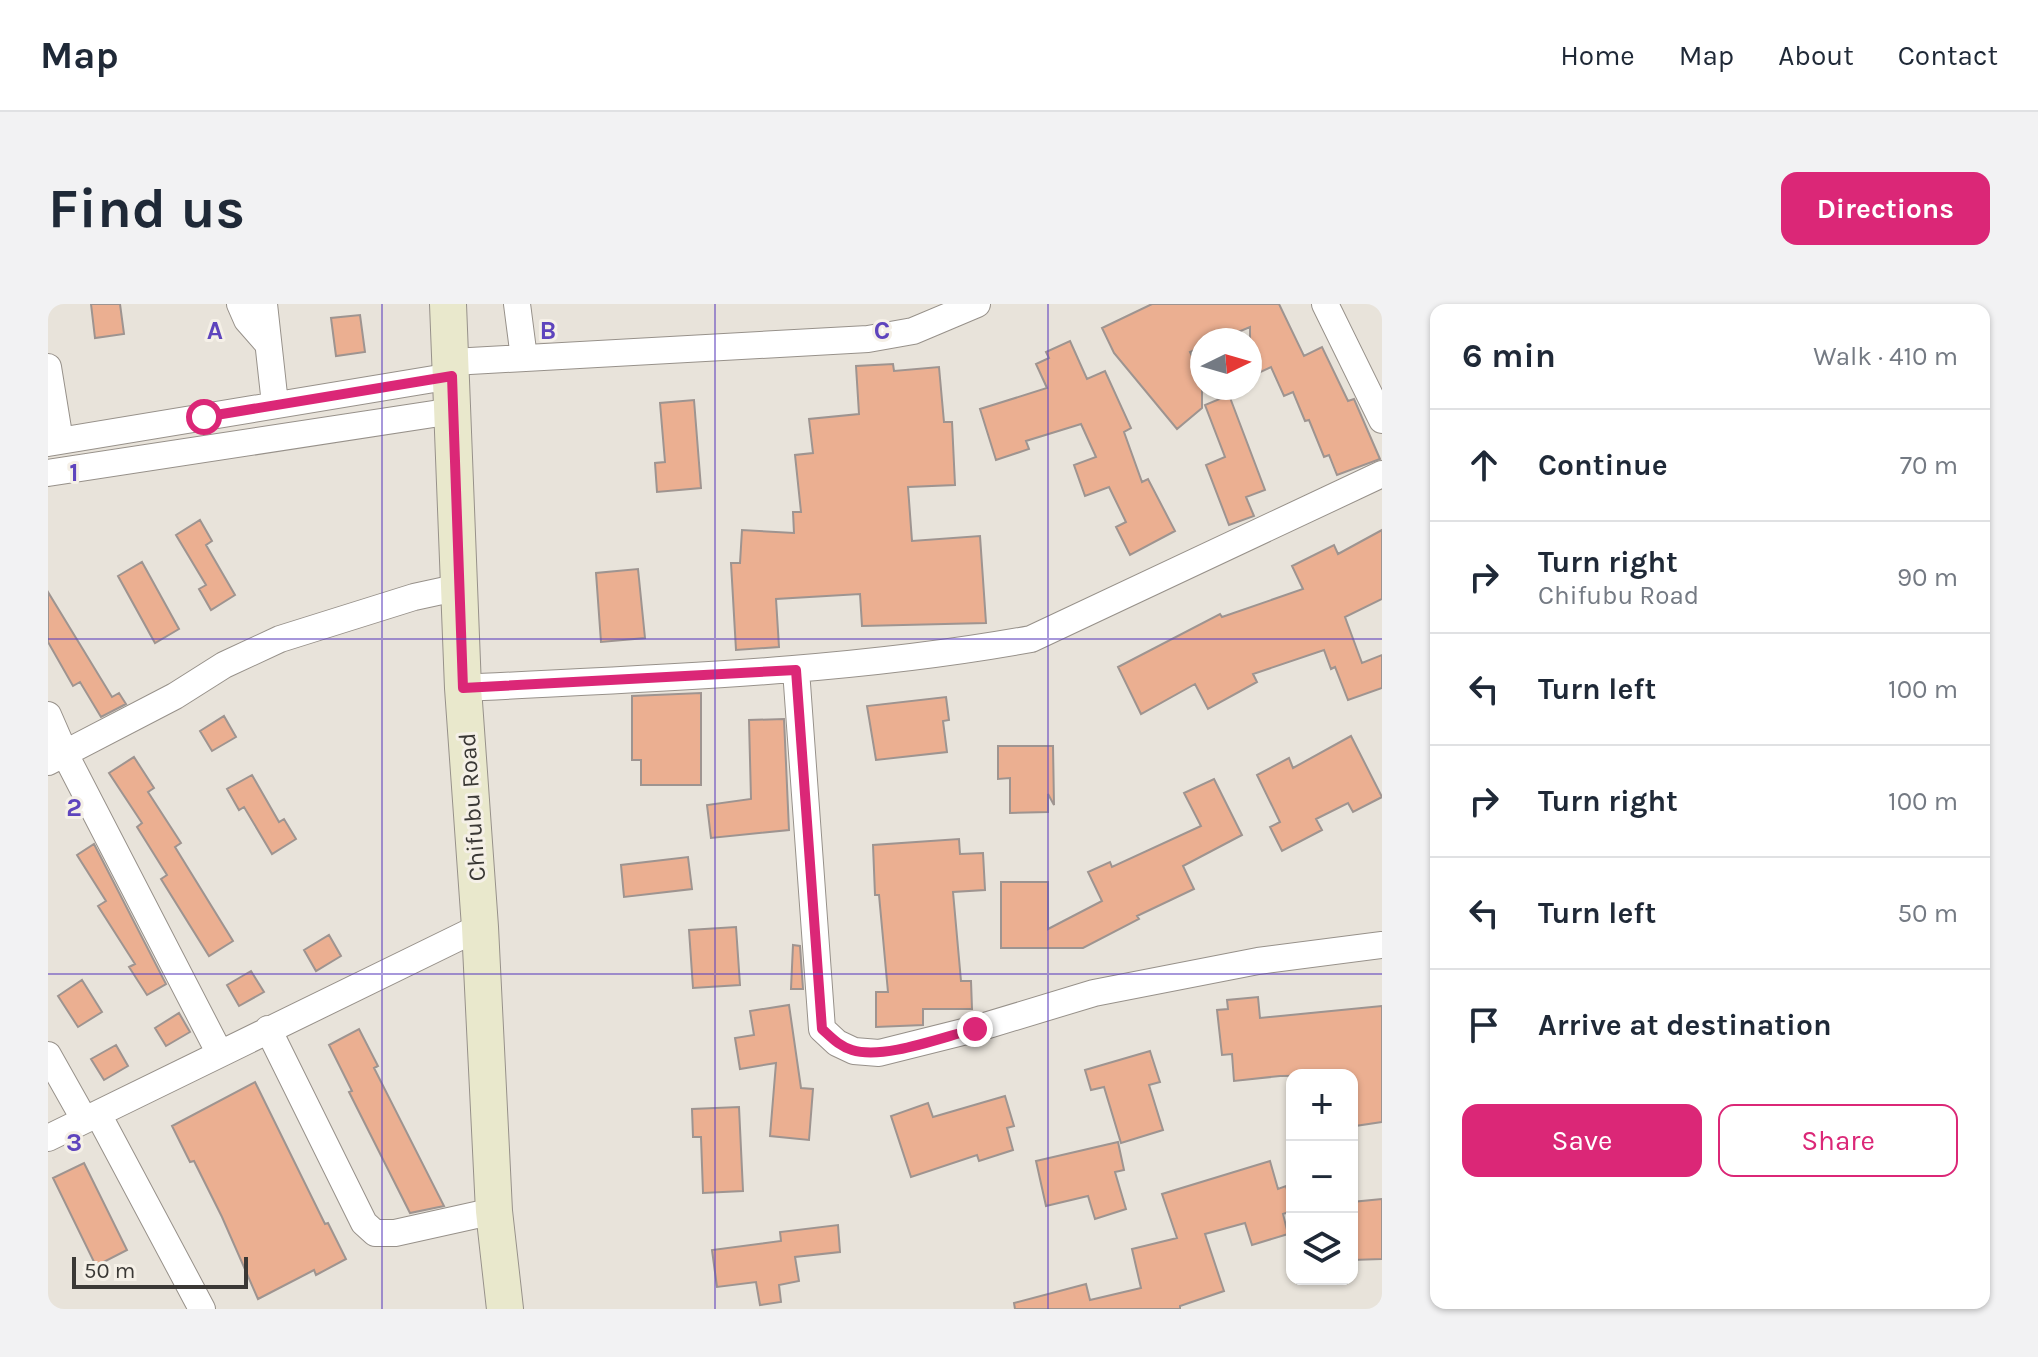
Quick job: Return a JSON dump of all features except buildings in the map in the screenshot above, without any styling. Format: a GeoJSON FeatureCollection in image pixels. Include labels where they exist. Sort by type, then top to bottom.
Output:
{"type":"FeatureCollection","features":[{"type":"Feature","properties":{"kind":"main road","name":"Chifubu Road"},"geometry":{"type":"LineString","coordinates":[[448,304],[463,688],[480,927],[494,1211],[505,1309]]}},
{"type":"Feature","properties":{"kind":"street"},"geometry":{"type":"LineString","coordinates":[[240,304],[247,320],[268,344]]}},
{"type":"Feature","properties":{"kind":"street"},"geometry":{"type":"LineString","coordinates":[[264,304],[275,404]]}},
{"type":"Feature","properties":{"kind":"street"},"geometry":{"type":"LineString","coordinates":[[517,304],[524,358]]}},
{"type":"Feature","properties":{"kind":"street"},"geometry":{"type":"LineString","coordinates":[[48,473],[156,456],[452,383],[524,358],[868,339],[913,331],[977,304]]}},
{"type":"Feature","properties":{"kind":"street"},"geometry":{"type":"LineString","coordinates":[[1325,304],[1382,420]]}},
{"type":"Feature","properties":{"kind":"street"},"geometry":{"type":"LineString","coordinates":[[48,367],[54,442],[275,404],[452,383]]}},
{"type":"Feature","properties":{"kind":"street"},"geometry":{"type":"LineString","coordinates":[[149,426],[156,456]]}},
{"type":"Feature","properties":{"kind":"street"},"geometry":{"type":"LineString","coordinates":[[463,688],[796,670],[974,650],[1031,639],[1382,474]]}},
{"type":"Feature","properties":{"kind":"street"},"geometry":{"type":"LineString","coordinates":[[56,758],[175,696],[224,665],[280,639],[414,597],[460,587]]}},
{"type":"Feature","properties":{"kind":"street"},"geometry":{"type":"LineString","coordinates":[[796,670],[822,1029],[837,1043],[854,1051],[879,1053],[975,1029],[1094,993],[1258,961],[1382,945]]}},
{"type":"Feature","properties":{"kind":"street"},"geometry":{"type":"LineString","coordinates":[[48,715],[56,758],[219,1052]]}},
{"type":"Feature","properties":{"kind":"street"},"geometry":{"type":"LineString","coordinates":[[48,1138],[480,927]]}},
{"type":"Feature","properties":{"kind":"street"},"geometry":{"type":"LineString","coordinates":[[268,1029],[364,1223],[375,1233],[395,1233],[494,1211]]}},
{"type":"Feature","properties":{"kind":"street"},"geometry":{"type":"LineString","coordinates":[[48,1055],[91,1116],[202,1309]]}},
{"type":"Feature","properties":{"kind":"route"},"geometry":{"type":"LineString","coordinates":[[204,417],[452,376],[463,688],[796,670],[822,1029],[837,1043],[854,1051],[879,1053],[975,1029]]}}]}
